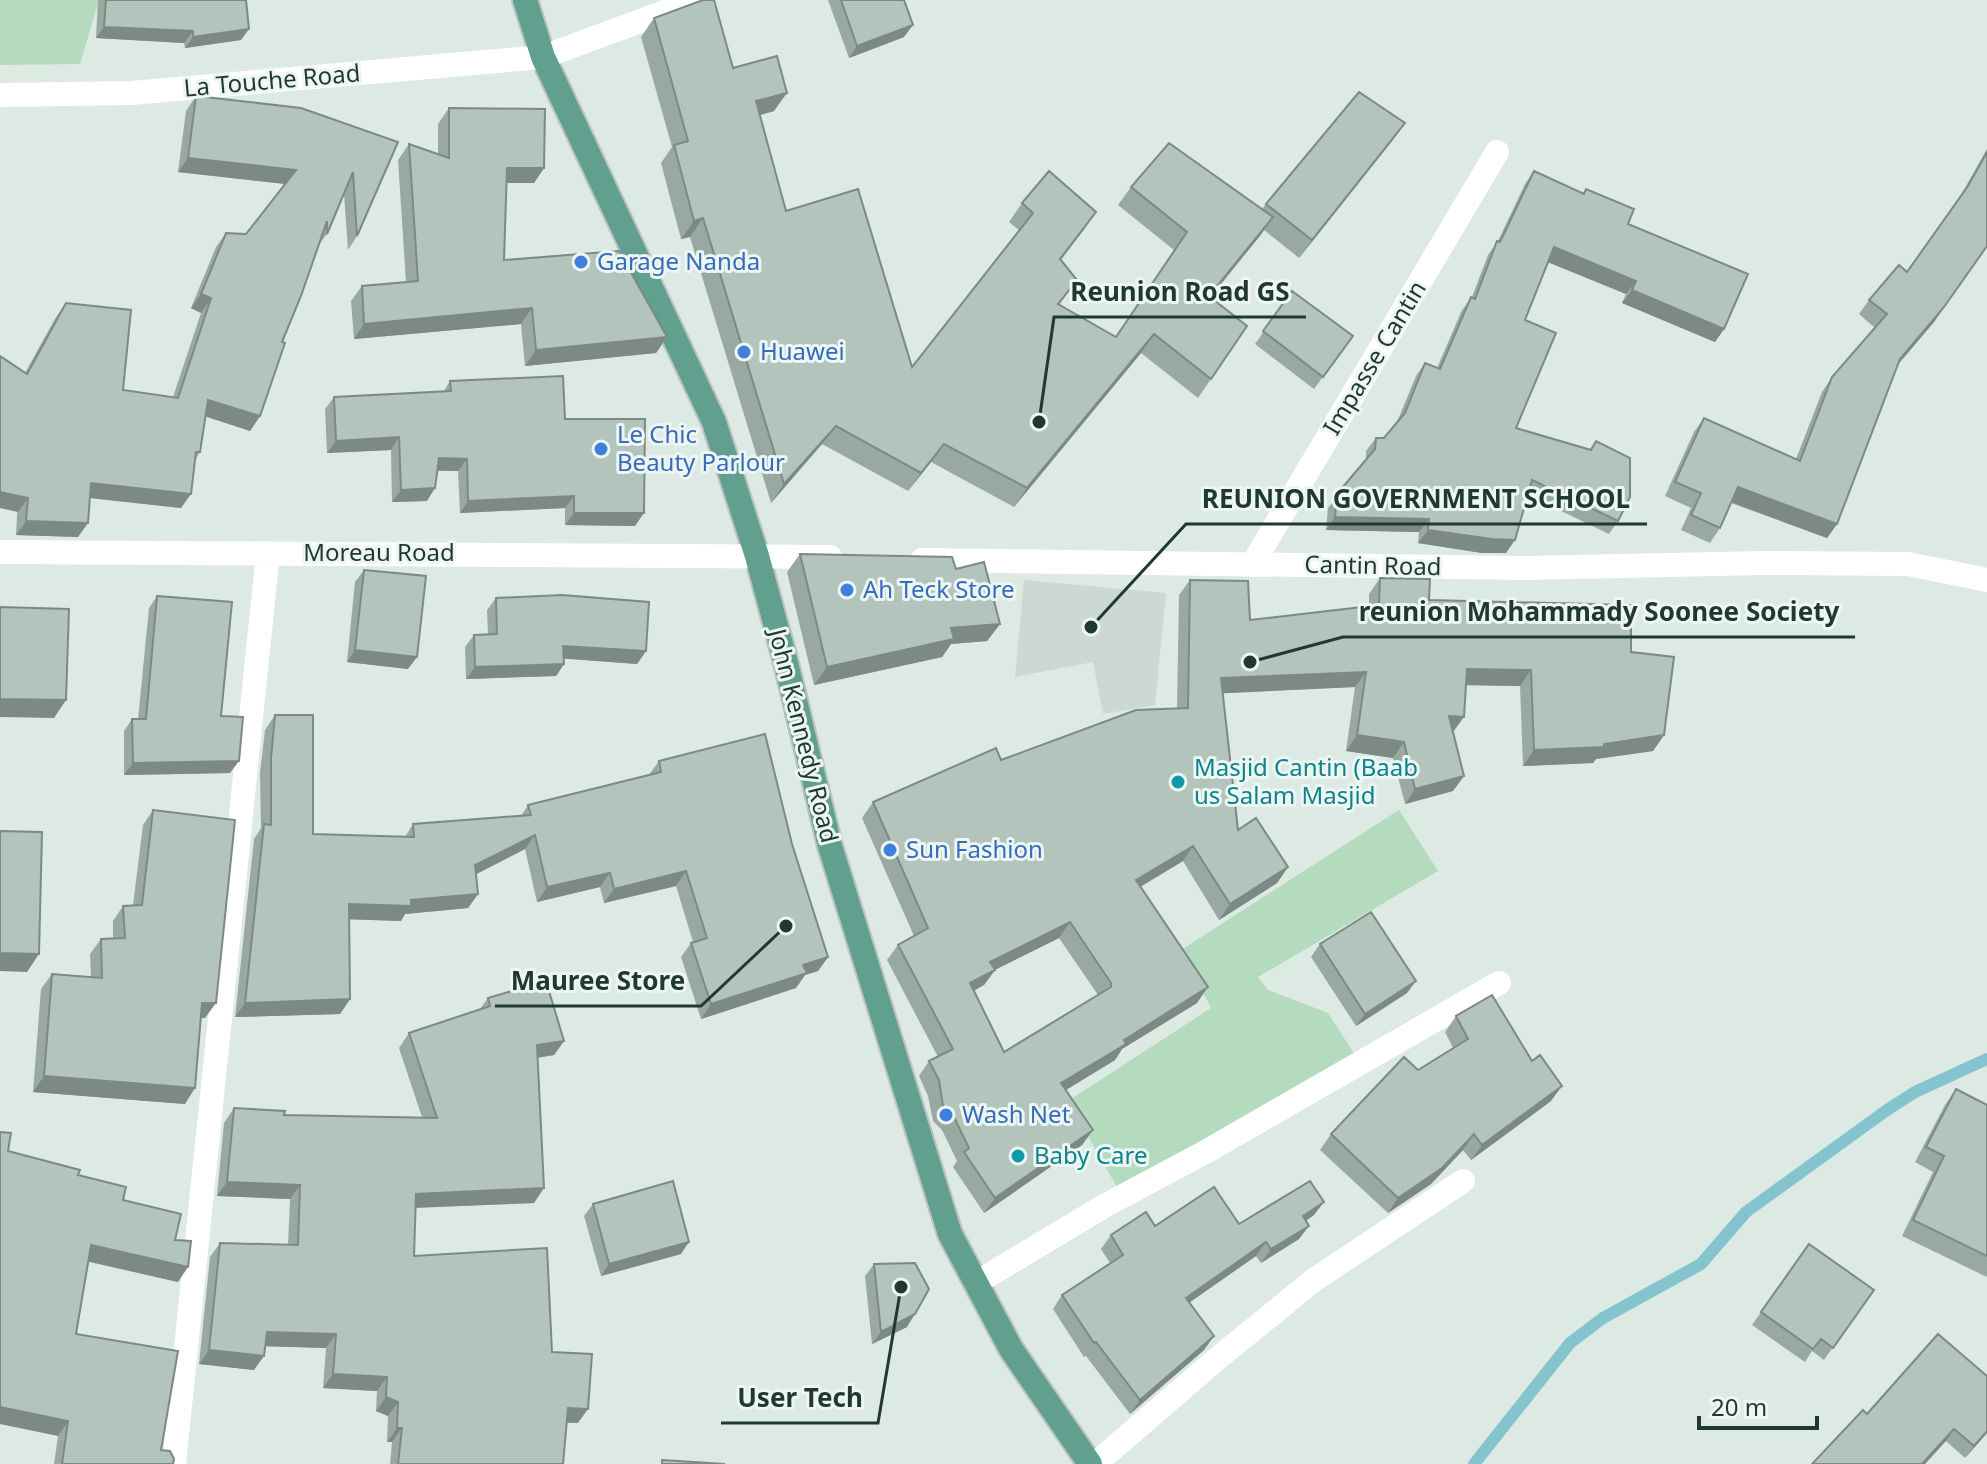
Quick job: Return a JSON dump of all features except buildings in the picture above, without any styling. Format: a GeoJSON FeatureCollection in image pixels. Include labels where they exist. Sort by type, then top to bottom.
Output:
{"type":"FeatureCollection","features":[{"type":"Feature","properties":{"kind":"main road","name":"John Kennedy Road"},"geometry":{"type":"LineString","coordinates":[[525,0],[543,57],[714,422],[757,556],[830,846],[950,1234],[1011,1349],[1092,1464]]}},
{"type":"Feature","properties":{"kind":"street","name":"La Touche Road"},"geometry":{"type":"LineString","coordinates":[[0,95],[132,93],[543,57],[697,0]]}},
{"type":"Feature","properties":{"kind":"street","name":"Impasse Cantin"},"geometry":{"type":"LineString","coordinates":[[1252,565],[1497,152]]}},
{"type":"Feature","properties":{"kind":"street","name":"Moreau Road"},"geometry":{"type":"LineString","coordinates":[[0,552],[757,556]]}},
{"type":"Feature","properties":{"kind":"street"},"geometry":{"type":"LineString","coordinates":[[174,1464],[268,553]]}},
{"type":"Feature","properties":{"kind":"street"},"geometry":{"type":"LineString","coordinates":[[757,556],[850,558]]}},
{"type":"Feature","properties":{"kind":"street","name":"Cantin Road"},"geometry":{"type":"LineString","coordinates":[[896,559],[1526,568],[1765,563],[1908,564],[1987,580]]}},
{"type":"Feature","properties":{"kind":"street"},"geometry":{"type":"LineString","coordinates":[[976,1283],[1106,1205],[1209,1150],[1499,983]]}},
{"type":"Feature","properties":{"kind":"street"},"geometry":{"type":"LineString","coordinates":[[1092,1464],[1314,1280],[1463,1181]]}},
{"type":"Feature","properties":{"kind":"shaded area"},"geometry":{"type":"Polygon","coordinates":[[[1024,580],[1166,593],[1155,705],[1103,714],[1093,662],[1015,677],[1024,580]]]}},
{"type":"Feature","properties":{"kind":"green space"},"geometry":{"type":"Polygon","coordinates":[[[0,0],[99,0],[80,64],[0,65],[0,0]]]}},
{"type":"Feature","properties":{"kind":"green space"},"geometry":{"type":"Polygon","coordinates":[[[1399,810],[1438,871],[1258,977],[1268,990],[1328,1013],[1355,1055],[1122,1196],[1068,1101],[1211,1008],[1181,950],[1399,810]]]}},
{"type":"Feature","properties":{"kind":"waterway"},"geometry":{"type":"LineString","coordinates":[[1474,1464],[1570,1343],[1603,1318],[1701,1264],[1746,1212],[1887,1110],[1915,1092],[1987,1059]]}},
{"type":"Feature","properties":{"kind":"place","name":"Garage Nanda"},"geometry":{"type":"Point","coordinates":[581,262]}},
{"type":"Feature","properties":{"kind":"place","name":"Huawei"},"geometry":{"type":"Point","coordinates":[744,352]}},
{"type":"Feature","properties":{"kind":"place","name":"Reunion Road GS"},"geometry":{"type":"Point","coordinates":[1039,422]}},
{"type":"Feature","properties":{"kind":"place","name":"Le Chic Beauty Parlour"},"geometry":{"type":"Point","coordinates":[601,449]}},
{"type":"Feature","properties":{"kind":"place","name":"Ah Teck Store"},"geometry":{"type":"Point","coordinates":[847,590]}},
{"type":"Feature","properties":{"kind":"place","name":"REUNION GOVERNMENT SCHOOL"},"geometry":{"type":"Point","coordinates":[1091,627]}},
{"type":"Feature","properties":{"kind":"place","name":"reunion Mohammady Soonee Society"},"geometry":{"type":"Point","coordinates":[1250,662]}},
{"type":"Feature","properties":{"kind":"place","name":"Masjid Cantin (Baab us Salam Masjid"},"geometry":{"type":"Point","coordinates":[1178,782]}},
{"type":"Feature","properties":{"kind":"place","name":"Sun Fashion"},"geometry":{"type":"Point","coordinates":[890,850]}},
{"type":"Feature","properties":{"kind":"place","name":"Mauree Store"},"geometry":{"type":"Point","coordinates":[786,926]}},
{"type":"Feature","properties":{"kind":"place","name":"Wash Net"},"geometry":{"type":"Point","coordinates":[946,1115]}},
{"type":"Feature","properties":{"kind":"place","name":"Baby Care"},"geometry":{"type":"Point","coordinates":[1018,1156]}},
{"type":"Feature","properties":{"kind":"place","name":"User Tech"},"geometry":{"type":"Point","coordinates":[901,1287]}}]}
